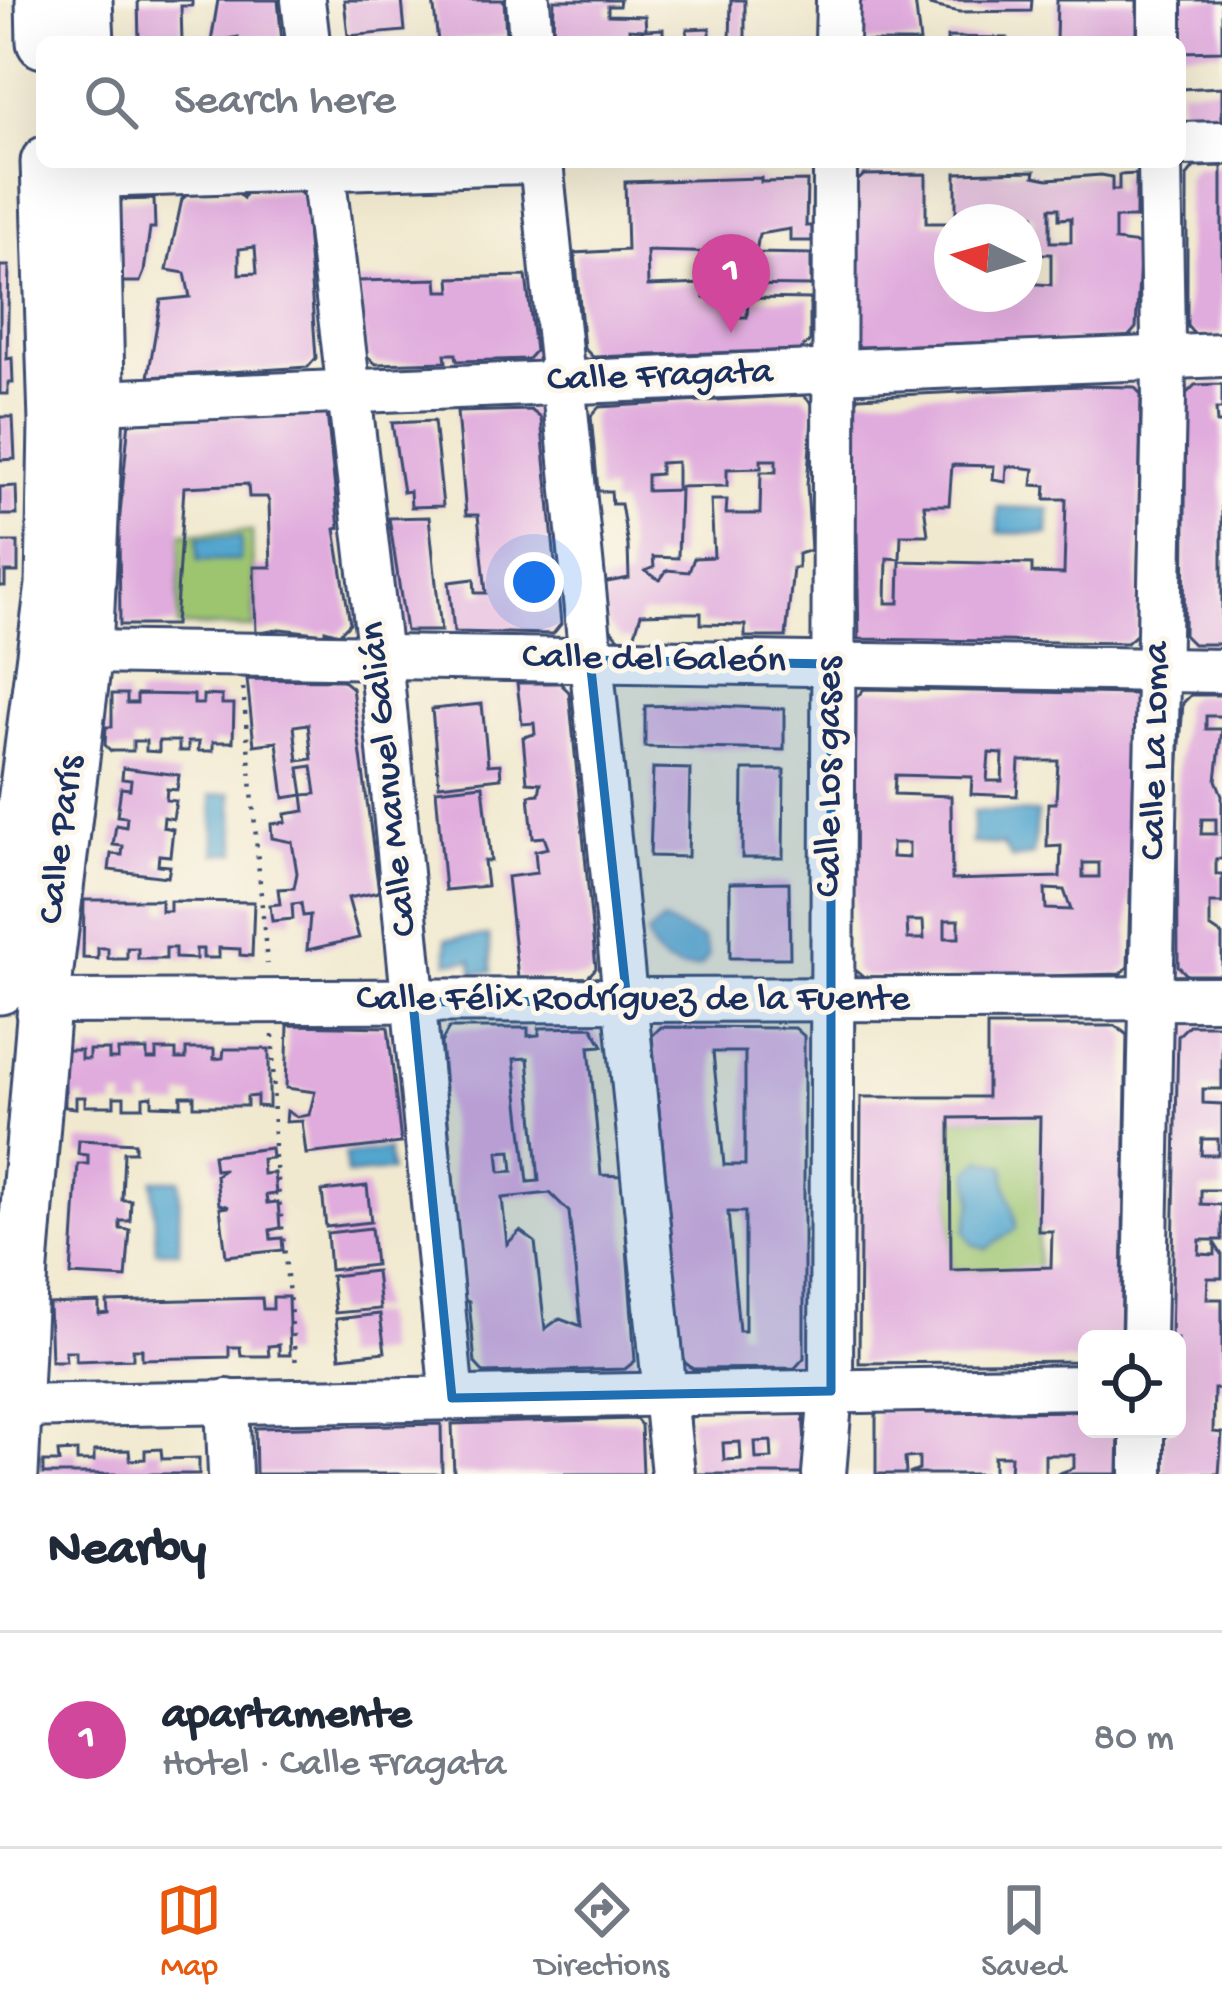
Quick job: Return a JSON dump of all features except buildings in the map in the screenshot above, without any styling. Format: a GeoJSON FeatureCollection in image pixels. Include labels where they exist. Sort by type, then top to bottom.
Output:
{"type":"FeatureCollection","features":[{"type":"Feature","properties":{"kind":"main road"},"geometry":{"type":"LineString","coordinates":[[42,0],[44,36]]}},
{"type":"Feature","properties":{"kind":"main road"},"geometry":{"type":"LineString","coordinates":[[86,0],[88,36]]}},
{"type":"Feature","properties":{"kind":"main road","name":"Calle París"},"geometry":{"type":"LineString","coordinates":[[22,1000],[86,652],[78,168]]}},
{"type":"Feature","properties":{"kind":"main road","name":"Calle París"},"geometry":{"type":"LineString","coordinates":[[12,1474],[22,1000],[13,792],[81,404]]}},
{"type":"Feature","properties":{"kind":"street"},"geometry":{"type":"LineString","coordinates":[[303,0],[307,36]]}},
{"type":"Feature","properties":{"kind":"street"},"geometry":{"type":"LineString","coordinates":[[528,0],[531,36]]}},
{"type":"Feature","properties":{"kind":"street"},"geometry":{"type":"LineString","coordinates":[[837,36],[838,0]]}},
{"type":"Feature","properties":{"kind":"street"},"geometry":{"type":"LineString","coordinates":[[1160,0],[1160,36]]}},
{"type":"Feature","properties":{"kind":"street"},"geometry":{"type":"LineString","coordinates":[[1186,144],[1222,143]]}},
{"type":"Feature","properties":{"kind":"street","name":"Calle Manuel Galián"},"geometry":{"type":"LineString","coordinates":[[323,168],[380,656],[452,1398]]}},
{"type":"Feature","properties":{"kind":"street"},"geometry":{"type":"LineString","coordinates":[[542,168],[673,1474]]}},
{"type":"Feature","properties":{"kind":"street","name":"Calle Los gases"},"geometry":{"type":"LineString","coordinates":[[824,1474],[831,1391],[835,168]]}},
{"type":"Feature","properties":{"kind":"street","name":"Calle La Loma"},"geometry":{"type":"LineString","coordinates":[[1144,1330],[1163,358],[1160,168]]}},
{"type":"Feature","properties":{"kind":"street","name":"Calle Fragata"},"geometry":{"type":"LineString","coordinates":[[81,404],[1222,355]]}},
{"type":"Feature","properties":{"kind":"street","name":"Calle del Galeón"},"geometry":{"type":"LineString","coordinates":[[86,652],[1222,670]]}},
{"type":"Feature","properties":{"kind":"street","name":"Calle Félix Rodríguez de la Fuente"},"geometry":{"type":"LineString","coordinates":[[22,1000],[1222,998]]}},
{"type":"Feature","properties":{"kind":"street"},"geometry":{"type":"LineString","coordinates":[[14,1406],[1078,1387]]}},
{"type":"Feature","properties":{"kind":"street","name":"Calle Los gases"},"geometry":{"type":"LineString","coordinates":[[831,1391],[854,1474]]}},
{"type":"Feature","properties":{"kind":"street"},"geometry":{"type":"LineString","coordinates":[[227,1401],[230,1474]]}},
{"type":"Feature","properties":{"kind":"street"},"geometry":{"type":"LineString","coordinates":[[1142,1438],[1142,1474]]}},
{"type":"Feature","properties":{"kind":"highlighted area"},"geometry":{"type":"Polygon","coordinates":[[[590,660],[831,664],[831,1391],[452,1398],[413,1002],[627,1001],[590,660]]]}},
{"type":"Feature","properties":{"kind":"green space"},"geometry":{"type":"Polygon","coordinates":[[[252,531],[254,628],[178,626],[180,533],[252,531]]]}},
{"type":"Feature","properties":{"kind":"green space"},"geometry":{"type":"Polygon","coordinates":[[[1040,1117],[1038,1269],[951,1270],[950,1118],[1040,1117]]]}},
{"type":"Feature","properties":{"kind":"water"},"geometry":{"type":"Polygon","coordinates":[[[998,507],[1049,509],[1048,534],[998,533],[998,507]]]}},
{"type":"Feature","properties":{"kind":"water"},"geometry":{"type":"Polygon","coordinates":[[[198,537],[241,538],[240,560],[198,560],[198,537]]]}},
{"type":"Feature","properties":{"kind":"water"},"geometry":{"type":"Polygon","coordinates":[[[231,793],[237,852],[216,854],[211,795],[231,793]]]}},
{"type":"Feature","properties":{"kind":"water"},"geometry":{"type":"Polygon","coordinates":[[[974,811],[1038,813],[1033,855],[1012,859],[1003,845],[972,843],[974,811]]]}},
{"type":"Feature","properties":{"kind":"water"},"geometry":{"type":"Polygon","coordinates":[[[663,921],[703,939],[709,955],[702,966],[675,967],[654,952],[647,935],[663,921]]]}},
{"type":"Feature","properties":{"kind":"water"},"geometry":{"type":"Polygon","coordinates":[[[489,936],[492,972],[473,973],[472,960],[448,962],[446,939],[489,936]]]}},
{"type":"Feature","properties":{"kind":"water"},"geometry":{"type":"Polygon","coordinates":[[[388,1150],[391,1171],[347,1175],[345,1154],[388,1150]]]}},
{"type":"Feature","properties":{"kind":"water"},"geometry":{"type":"Polygon","coordinates":[[[982,1159],[1005,1166],[1016,1221],[1016,1229],[986,1249],[972,1244],[965,1231],[973,1202],[969,1171],[982,1159]]]}},
{"type":"Feature","properties":{"kind":"water"},"geometry":{"type":"Polygon","coordinates":[[[153,1180],[180,1180],[179,1251],[156,1251],[153,1180]]]}},
{"type":"Feature","properties":{"kind":"place","name":"apartamente"},"geometry":{"type":"Point","coordinates":[731,333]}}]}
